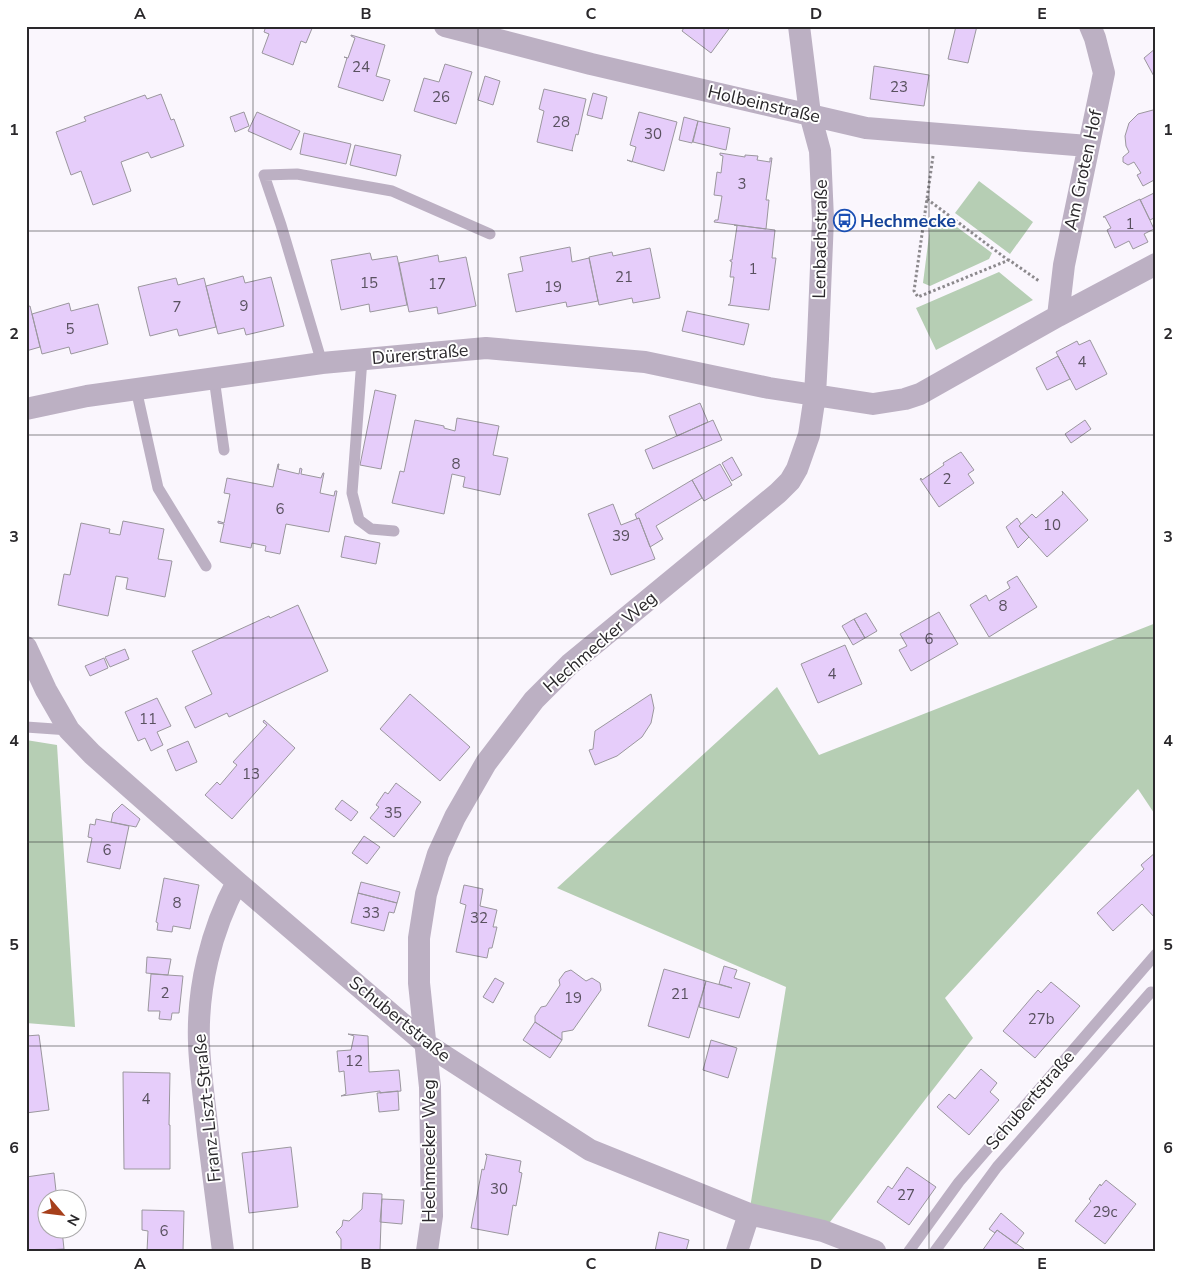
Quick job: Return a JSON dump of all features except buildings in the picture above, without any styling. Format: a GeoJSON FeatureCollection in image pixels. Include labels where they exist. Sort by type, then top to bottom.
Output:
{"type":"FeatureCollection","features":[{"type":"Feature","properties":{"kind":"street","name":"Holbeinstraße"},"geometry":{"type":"LineString","coordinates":[[445,26],[591,64],[866,128],[1088,146]]}},
{"type":"Feature","properties":{"kind":"street","name":"Lenbachstraße"},"geometry":{"type":"LineString","coordinates":[[799,26],[810,114],[820,151],[823,218],[815,395]]}},
{"type":"Feature","properties":{"kind":"street","name":"Am Groten Hof"},"geometry":{"type":"LineString","coordinates":[[1059,306],[1064,265],[1104,73],[1090,26]]}},
{"type":"Feature","properties":{"kind":"street"},"geometry":{"type":"LineString","coordinates":[[815,395],[873,404],[905,399],[920,394],[952,377],[1059,306],[1156,264]]}},
{"type":"Feature","properties":{"kind":"street","name":"Dürerstraße"},"geometry":{"type":"LineString","coordinates":[[26,408],[87,396],[322,362],[486,348],[645,362],[769,388],[815,395]]}},
{"type":"Feature","properties":{"kind":"street","name":"Hechmecker Weg"},"geometry":{"type":"LineString","coordinates":[[427,1251],[432,1216],[430,1088],[419,982],[419,938],[426,894],[438,854],[475,779],[534,700],[570,664],[778,493],[790,481],[801,460],[808,435],[815,395]]}},
{"type":"Feature","properties":{"kind":"street","name":"Schubertstraße"},"geometry":{"type":"LineString","coordinates":[[26,647],[46,690],[69,730],[92,754],[237,882],[426,1044],[590,1150],[749,1214],[823,1230],[876,1251]]}},
{"type":"Feature","properties":{"kind":"street","name":"Franz-Liszt-Straße"},"geometry":{"type":"LineString","coordinates":[[223,1251],[200,1062],[198,1028],[210,946],[226,903],[237,882]]}},
{"type":"Feature","properties":{"kind":"street"},"geometry":{"type":"LineString","coordinates":[[738,1251],[749,1214]]}},
{"type":"Feature","properties":{"kind":"lane"},"geometry":{"type":"LineString","coordinates":[[322,362],[264,175],[297,174],[392,191],[490,234]]}},
{"type":"Feature","properties":{"kind":"lane"},"geometry":{"type":"LineString","coordinates":[[362,359],[352,493],[359,520],[371,529],[394,531]]}},
{"type":"Feature","properties":{"kind":"lane"},"geometry":{"type":"LineString","coordinates":[[214,378],[224,450]]}},
{"type":"Feature","properties":{"kind":"lane"},"geometry":{"type":"LineString","coordinates":[[136,389],[158,488],[206,566]]}},
{"type":"Feature","properties":{"kind":"lane"},"geometry":{"type":"LineString","coordinates":[[26,727],[69,730]]}},
{"type":"Feature","properties":{"kind":"lane","name":"Schubertstraße"},"geometry":{"type":"LineString","coordinates":[[909,1251],[959,1182],[1156,954]]}},
{"type":"Feature","properties":{"kind":"lane","name":"Schubertstraße"},"geometry":{"type":"LineString","coordinates":[[935,1251],[997,1167],[1150,992]]}},
{"type":"Feature","properties":{"kind":"path"},"geometry":{"type":"LineString","coordinates":[[26,28],[39,26]]}},
{"type":"Feature","properties":{"kind":"path"},"geometry":{"type":"LineString","coordinates":[[936,134],[914,291],[918,298],[1009,260]]}},
{"type":"Feature","properties":{"kind":"path"},"geometry":{"type":"LineString","coordinates":[[927,199],[1009,260],[1059,306]]}},
{"type":"Feature","properties":{"kind":"green space"},"geometry":{"type":"Polygon","coordinates":[[[979,181],[1033,222],[1010,254],[955,213],[979,181]]]}},
{"type":"Feature","properties":{"kind":"green space"},"geometry":{"type":"Polygon","coordinates":[[[942,216],[992,253],[989,259],[930,286],[923,283],[931,220],[942,216]]]}},
{"type":"Feature","properties":{"kind":"green space"},"geometry":{"type":"Polygon","coordinates":[[[999,272],[1033,300],[936,350],[916,308],[999,272]]]}},
{"type":"Feature","properties":{"kind":"green space"},"geometry":{"type":"Polygon","coordinates":[[[1156,623],[1156,816],[1138,789],[945,998],[973,1038],[823,1231],[749,1214],[786,987],[557,888],[777,687],[819,755],[1156,623]]]}},
{"type":"Feature","properties":{"kind":"green space"},"geometry":{"type":"Polygon","coordinates":[[[26,740],[57,745],[75,1027],[26,1023],[26,740]]]}},
{"type":"Feature","properties":{"kind":"place","name":"Hechmecke"},"geometry":{"type":"Point","coordinates":[844,221]}}]}
